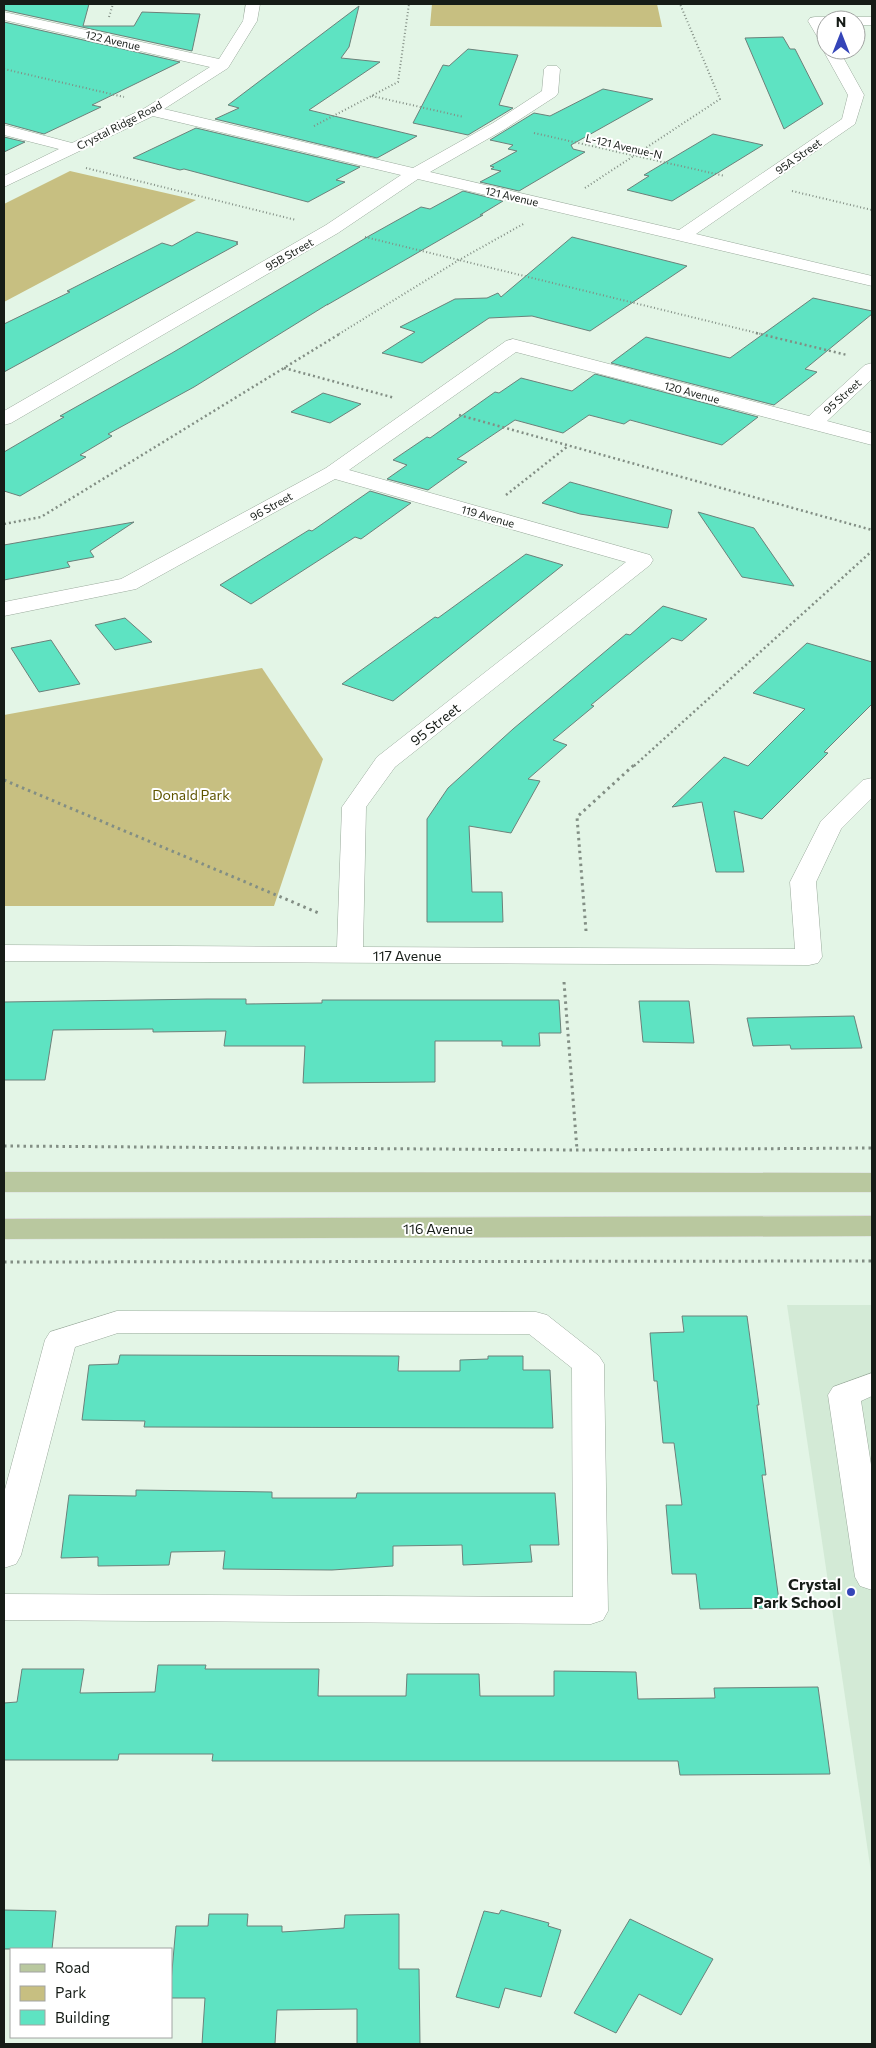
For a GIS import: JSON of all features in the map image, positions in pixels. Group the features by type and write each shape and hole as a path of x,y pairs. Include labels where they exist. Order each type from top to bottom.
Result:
{"main road":[{"path":"4,1182 872,1182"},
{"name":"116 Avenue","path":"4,1229 872,1226"}],"street":[{"name":"Crystal Ridge Road","path":"4,182 152,111 223,65 250,21 253,4"},
{"name":"122 Avenue","path":"4,16 223,65"},
{"name":"95A Street","path":"682,236 849,121 856,95 837,60"},
{"name":"95B Street","path":"4,419 332,229 414,174 498,126 550,93 552,70"},
{"name":"121 Avenue","path":"152,111 872,281"},
{"path":"4,130 74,148"},
{"name":"96 Street","path":"4,609 128,584 333,472 512,345"},
{"name":"120 Avenue","path":"512,345 872,440"},
{"name":"95 Street","path":"812,424 872,370"},
{"name":"119 Avenue","path":"333,472 642,560"},
{"name":"95 Street","path":"350,955 354,807 386,762 642,560"},
{"name":"117 Avenue","path":"4,953 809,957 803,882 830,826 872,785"},
{"path":"4,1555 61,1340 117,1322 536,1323 588,1364 591,1611 4,1607"},
{"path":"872,1384 844,1395 872,1577"}],"path":[{"path":"283,142 398,82 409,4"},
{"path":"4,524 41,517 459,260 555,206 636,156 720,99 680,4"},
{"path":"4,70 130,98 152,111"},
{"name":"L-121 Avenue-N","path":"372,96 872,210"},
{"path":"52,160 853,356"},
{"path":"284,368 872,530"},
{"path":"482,514 569,446"},
{"path":"576,1150 563,973 588,956 578,817 872,551"},
{"path":"4,780 350,926"},
{"path":"4,1146 576,1150 872,1148"},
{"path":"4,1262 872,1261"}],"shaded area":[{"name":"Crystal Park School","path":"787,1305 872,1305 872,1879"}],"green space":[{"path":"432,4 657,4 662,27 430,26"},
{"path":"70,171 196,200 4,302 4,204"},
{"name":"Donald Park","path":"262,668 323,759 274,906 4,906 4,715"}],"building":[{"path":"4,4 89,4 83,26 134,26 142,12 200,14 192,51 4,10"},
{"path":"359,6 349,47 341,58 380,62 309,110 417,136 377,158 215,119 239,108 228,105"},
{"path":"4,22 180,62 92,105 101,107 44,134 4,123"},
{"path":"783,37 790,49 795,49 823,104 784,129 745,38"},
{"path":"468,49 518,55 499,105 513,108 468,135 413,123 443,65 449,66"},
{"path":"603,89 653,99 571,145 573,149 585,152 519,191 480,182 501,171 491,169 494,167 490,166 517,151 508,149 513,145 490,140 534,113 550,116"},
{"path":"196,128 360,167 336,180 345,182 308,202 184,169 180,170 133,158"},
{"path":"713,134 763,145 672,201 627,190 649,176 644,175"},
{"path":"4,137 25,142 4,152"},
{"path":"463,191 503,201 480,215 483,215 328,304 194,387 108,434 112,436 80,455 86,457 20,496 4,491 4,452 64,417 60,416 172,353 369,236 421,207 430,209"},
{"path":"197,232 238,242 236,243 238,244 4,372 4,324 70,292 67,291 162,243 172,246"},
{"path":"572,237 687,266 590,331 532,316 489,318 422,363 382,353 415,332 400,327 455,299 487,298 498,293 501,297"},
{"path":"813,298 872,311 872,314 805,369 817,372 774,405 611,363 646,337 730,358"},
{"path":"595,374 758,417 722,445 630,420 624,424 589,415 563,433 515,420 457,459 467,462 428,490 387,479 407,465 393,460 427,437 430,438 495,392 499,393 521,378 572,391"},
{"path":"323,393 361,404 330,423 291,412"},
{"path":"570,482 672,510 668,528 580,514 542,503"},
{"path":"370,491 411,503 361,539 355,537 251,604 220,585 309,530 312,531"},
{"path":"698,512 754,528 794,586 742,577"},
{"path":"134,522 90,551 94,557 67,562 70,567 4,580 4,545"},
{"path":"526,554 563,565 393,701 342,684 435,617 438,618"},
{"path":"663,606 707,619 682,641 672,638 591,705 594,706 553,740 567,745 528,779 540,781 511,833 469,826 472,892 502,892 503,922 427,922 427,819 448,788 513,729 626,634 630,635"},
{"path":"125,618 152,642 115,650 95,625"},
{"path":"51,640 80,684 39,692 11,648"},
{"path":"807,643 872,662 872,704 824,752 828,753 762,819 734,811 744,872 716,872 702,802 672,807 724,757 748,766 805,709 753,693"},
{"path":"246,999 246,1004 322,1003 322,1000 559,1000 561,1033 539,1033 540,1046 502,1046 502,1041 435,1041 435,1082 303,1083 305,1046 224,1046 226,1031 153,1032 153,1029 53,1030 45,1080 4,1080 4,1002"},
{"path":"639,1001 689,1001 694,1043 643,1042"},
{"path":"854,1016 862,1048 791,1049 790,1045 753,1046 747,1018"},
{"path":"682,1316 747,1316 766,1475 762,1475 780,1608 700,1609 696,1574 672,1574 666,1505 682,1505 674,1443 663,1443 657,1381 654,1381 650,1333 684,1332"},
{"path":"120,1355 399,1356 398,1371 460,1371 460,1360 488,1359 488,1356 523,1356 523,1370 550,1370 553,1428 144,1427 145,1421 82,1420 89,1365 118,1364"},
{"path":"136,1490 272,1492 272,1498 356,1498 357,1493 555,1493 559,1545 530,1545 532,1562 463,1565 462,1545 393,1546 393,1566 332,1570 223,1569 225,1551 171,1552 169,1565 98,1566 98,1557 61,1558 69,1495 136,1496"},
{"path":"158,1665 206,1665 205,1669 319,1669 318,1696 406,1696 407,1674 479,1674 480,1696 554,1696 554,1671 636,1672 638,1699 715,1698 714,1688 818,1687 830,1774 680,1775 678,1761 212,1761 213,1754 119,1754 118,1760 4,1760 4,1703 17,1702 22,1669 84,1669 80,1693 155,1692"},
{"path":"4,1910 56,1911 52,1948 4,1949"},
{"path":"501,1910 549,1923 548,1926 561,1930 541,1997 505,1988 499,2008 456,1997 484,1911 499,1914"},
{"path":"209,1914 248,1914 247,1926 282,1926 282,1932 344,1928 345,1915 399,1914 399,1969 419,1969 420,2044 357,2044 357,2009 277,2010 275,2044 202,2044 205,1998 172,1998 172,1971 176,1926 208,1926"},
{"path":"630,1919 713,1959 681,2015 639,1994 616,2033 574,2013"}],"place":[{"name":"Crystal Park School","path":"851,1592"}]}
